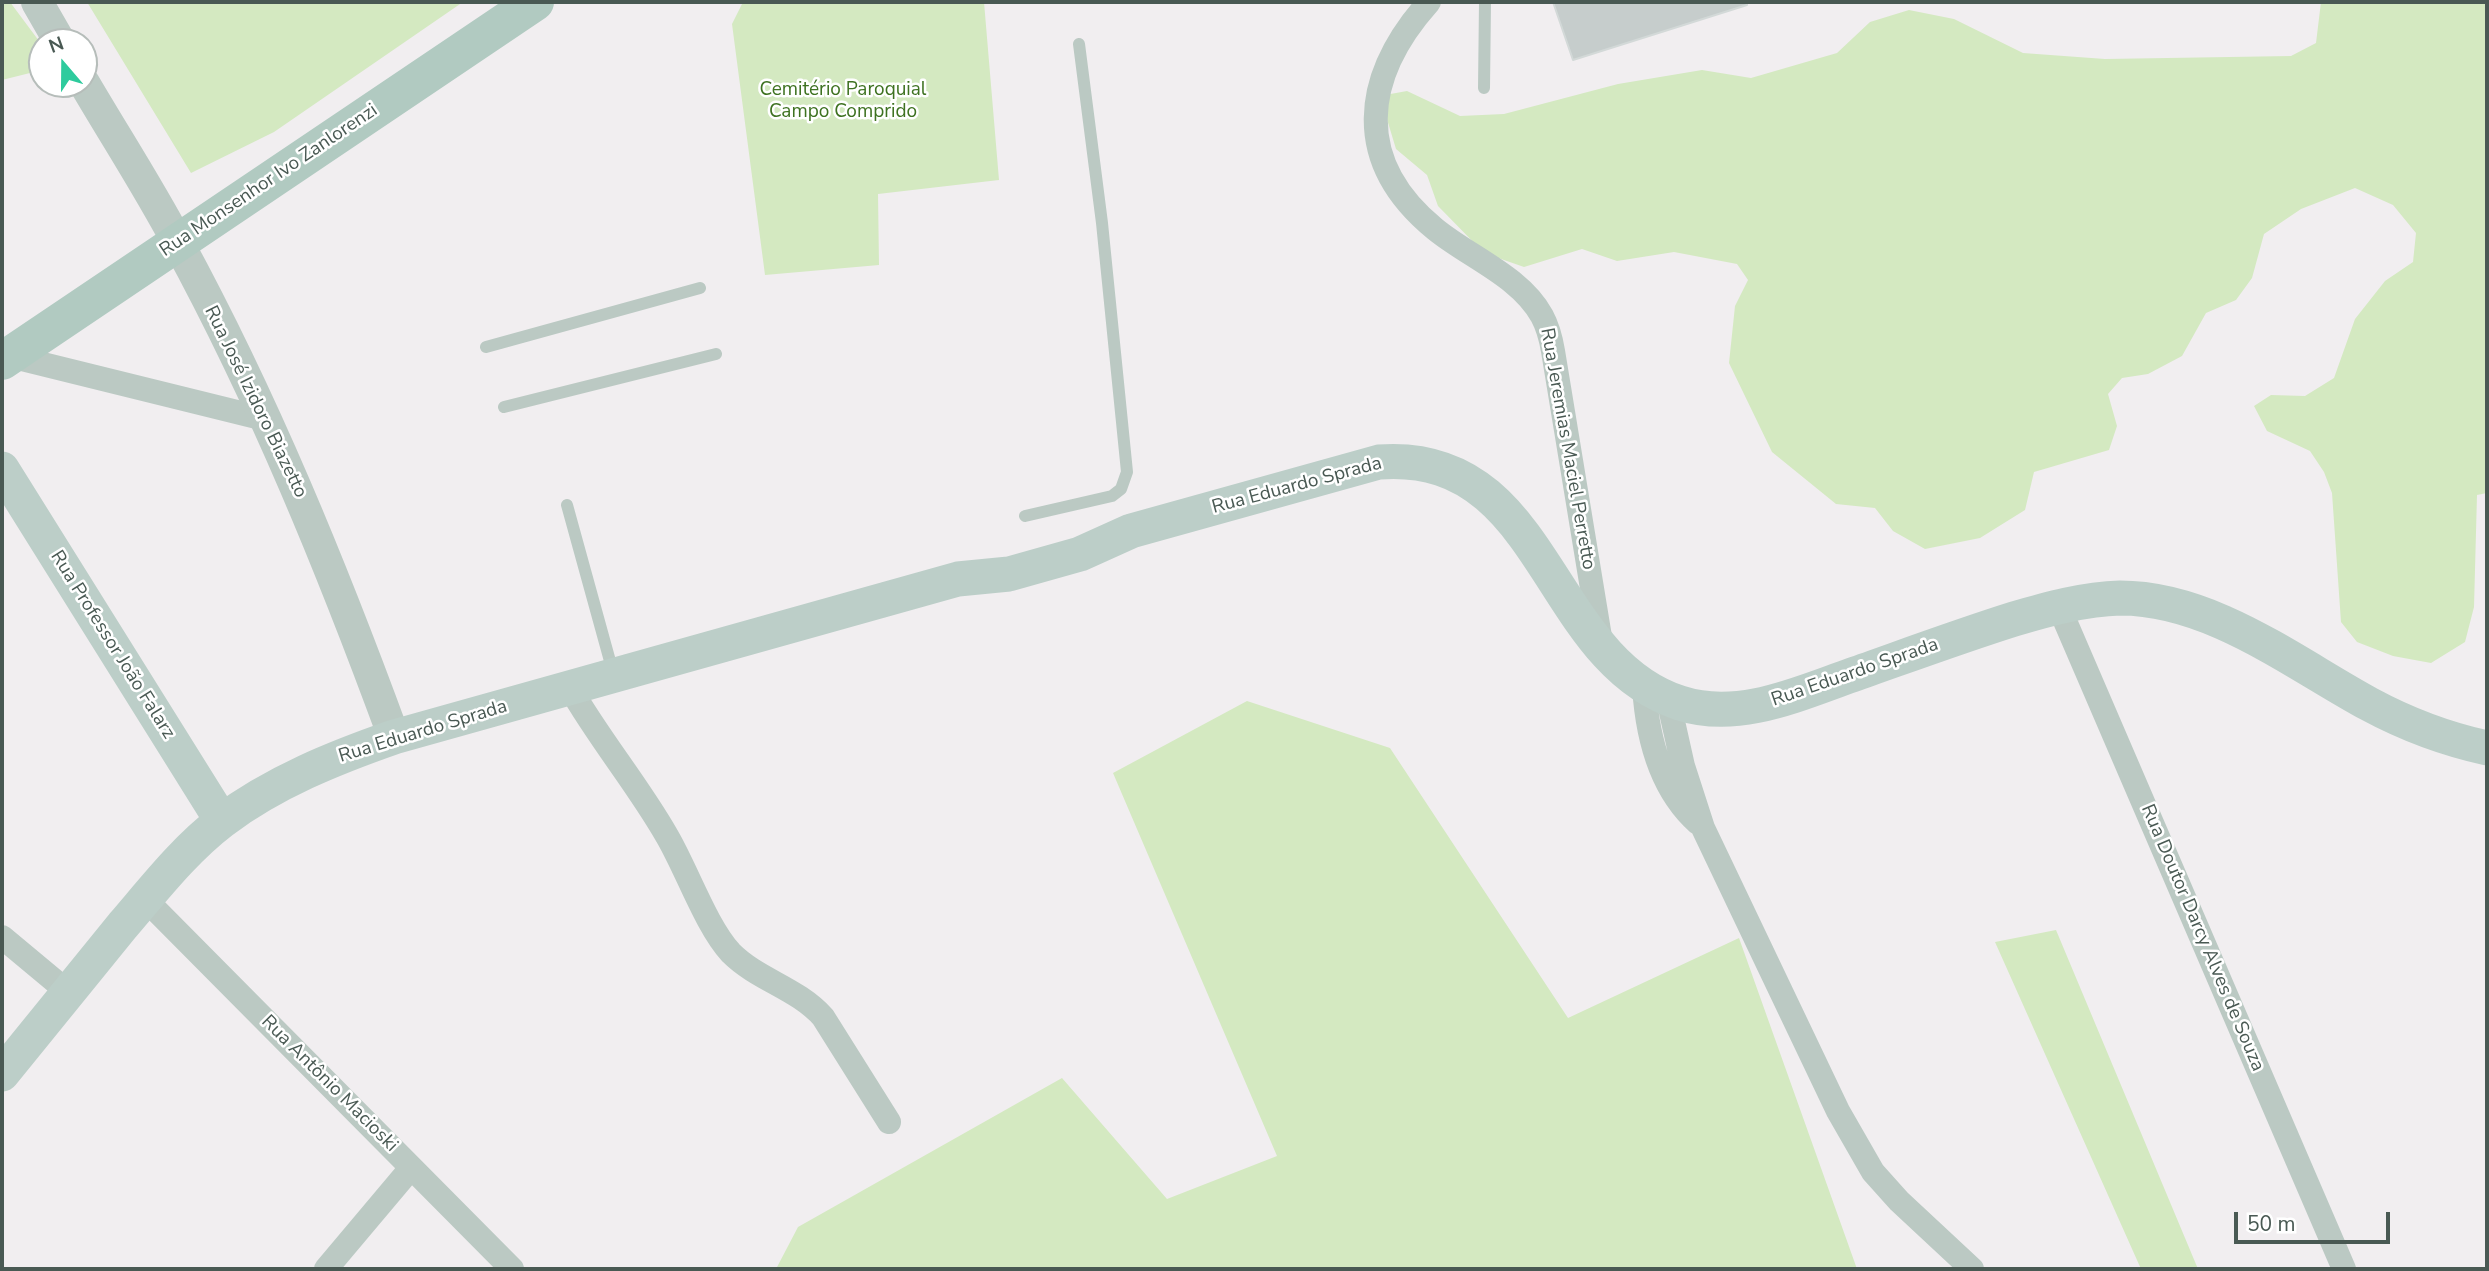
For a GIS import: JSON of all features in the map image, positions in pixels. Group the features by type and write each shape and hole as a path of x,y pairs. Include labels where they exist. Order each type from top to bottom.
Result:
{"main road":[{"name":"Rua Monsenhor Ivo Zanlorenzi","path":"6,358 536,2"},
{"name":"Rua Eduardo Sprada","path":"2,1074 145,899 196,843 222,821 286,780 353,751 394,737 958,579 1009,574 1080,554 1130,531 1349,469 1379,463 1405,460 1433,464 1459,474 1482,490 1516,524 1601,647 1617,665 1656,693 1692,707 1716,710 1765,704 1990,627 2059,607 2091,600 2121,598 2153,601 2184,609 2244,633 2393,716 2449,738 2487,748"},
{"name":"Rua Professor João Falarz","path":"2,469 222,821"}],"street":[{"path":"37,2 52,28"},
{"name":"Rua Jeremias Maciel Perretto","path":"1429,2 1395,47 1383,78 1374,118 1383,166 1411,206 1435,230 1511,282 1529,297 1542,316 1553,351 1601,647"},
{"name":"Rua José Izidoro Biazetto","path":"93,98 178,243 265,419 331,569 394,737"},
{"path":"6,358 265,419"},
{"name":"Rua Doutor Darcy Alves de Souza","path":"2059,607 2344,1269"},
{"path":"570,688 658,820 717,934 732,954 752,969 796,993 823,1017 889,1122"},
{"path":"1656,693 1703,828 1838,1111 1873,1172 1899,1201 1972,1269"},
{"name":"Rua Antônio Macioski","path":"145,899 512,1269"},
{"path":"2,937 68,992"},
{"path":"326,1269 411,1168"}],"lane":[{"path":"1484,88 1485,2"},
{"path":"1025,516 1112,496 1121,489 1127,472 1102,223 1079,44"},
{"path":"486,347 700,288"},
{"path":"504,407 716,354"},
{"path":"567,505 614,676"}],"green space":[{"path":"2,2 10,2 29,28 28,74 2,80"},
{"path":"87,2 463,2 274,132 191,173"},
{"name":"Cemitério Paroquial Campo Comprido","path":"743,2 984,2 999,180 878,194 879,265 765,275 732,24"},
{"path":"2321,2 2487,2 2487,493 2477,495 2474,607 2465,642 2431,663 2393,656 2357,642 2341,622 2332,493 2324,472 2310,451 2267,431 2254,406 2271,395 2305,396 2334,378 2355,319 2385,281 2413,262 2416,233 2393,205 2355,188 2301,209 2264,234 2252,278 2236,300 2206,313 2182,356 2148,374 2122,378 2108,394 2117,426 2109,450 2034,472 2025,510 1980,538 1925,549 1893,531 1875,508 1836,504 1772,452 1729,363 1735,306 1748,280 1737,264 1674,252 1617,261 1582,249 1524,267 1484,253 1438,206 1427,175 1396,149 1383,106 1385,95 1407,91 1460,116 1504,114 1618,84 1702,70 1751,78 1837,53 1870,22 1909,10 1954,19 2023,53 2105,59 2291,56 2316,43"},
{"path":"1247,701 1390,748 1568,1018 1739,938 1857,1269 776,1269 798,1227 1062,1078 1167,1199 1277,1156 1113,773"},
{"path":"2056,930 2198,1269 2141,1269 1995,942"}],"building":[{"path":"1553,2 1747,2 1747,5 1573,60"}]}
